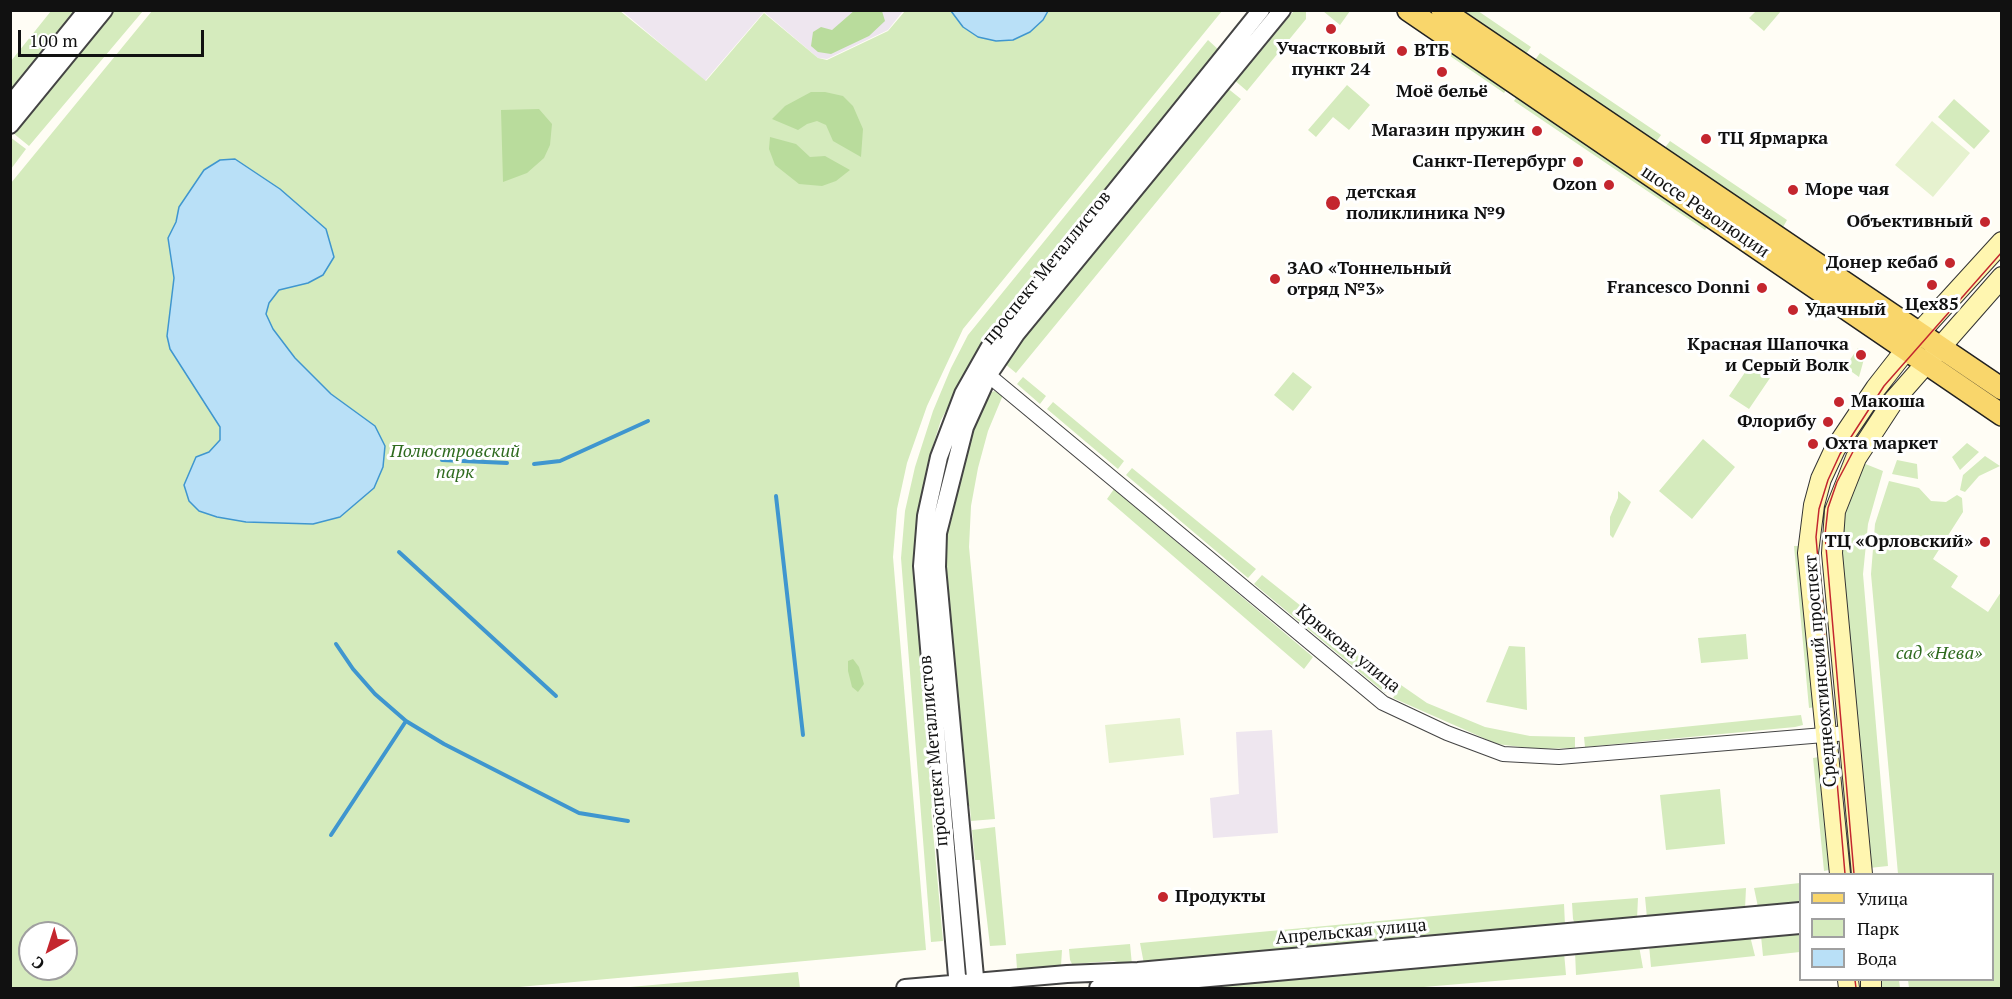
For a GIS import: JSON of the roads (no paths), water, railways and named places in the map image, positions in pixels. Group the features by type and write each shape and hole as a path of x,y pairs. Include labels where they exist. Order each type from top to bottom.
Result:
{"main road":[{"name":"шоссе Революции","path":"1408,10 2001,415"},
{"name":"шоссе Революции","path":"1442,10 2001,389"},
{"name":"Среднеохтинский проспект","path":"1840,873 1808,553 1814,505 1821,479 1835,449 1905,349 2001,242"},
{"name":"Среднеохтинский проспект","path":"1862,873 1832,553 1835,511 1856,458 1894,400 2001,277"}],"street":[{"path":"10,105 87,10"},
{"path":"10,125 104,10"},
{"name":"проспект Металлистов","path":"975,985 937,567 938,532 954,461 983,370 1005,326 1261,10"},
{"name":"проспект Металлистов","path":"958,986 922,566 926,516 939,456 963,394 1016,334 1282,10"},
{"name":"Крюкова улица","path":"983,370 1383,703 1480,747 1522,757 1580,756 1848,733"},
{"name":"Апрельская улица","path":"904,988 975,985 1138,971 1799,911"},
{"name":"Апрельская улица","path":"1098,988 1799,925"}],"water":[{"path":"951,11 1048,11 1043,20 1030,32 1013,40 996,41 978,37 963,27"},
{"path":"235,159 280,189 326,229 334,257 323,275 308,283 279,290 269,303 266,314 273,329 295,358 331,394 375,426 385,446 383,467 374,488 340,517 313,524 246,522 217,517 199,511 189,501 184,485 196,457 209,452 220,440 220,427 170,349 167,336 174,278 168,238 176,222 179,207 204,170 220,160"}],"waterway":[{"path":"534,464 560,461 648,421"},
{"path":"442,460 507,463"},
{"path":"776,496 803,735"},
{"path":"399,552 556,696"},
{"path":"336,644 353,669 375,694 406,721 444,744 579,813 628,821"},
{"path":"331,835 406,721"}],"tram line":[{"path":"1845,873 1816,537 1819,509 1828,480 1840,454 1884,386 2002,252"},
{"path":"1854,873 1825,535 1828,508 1837,482 1857,444"},
{"path":"1855,981 1856,988"}],"place":[{"name":"Участковый пункт 24","path":"1331,29"},
{"name":"ВТБ","path":"1402,51"},
{"name":"Моё бельё","path":"1442,72"},
{"name":"Магазин пружин","path":"1537,131"},
{"name":"ТЦ Ярмарка","path":"1706,139"},
{"name":"Санкт-Петербург","path":"1578,162"},
{"name":"Ozon","path":"1609,185"},
{"name":"Море чая","path":"1793,190"},
{"name":"детская поликлиника №9","path":"1333,203"},
{"name":"Объективный","path":"1985,222"},
{"name":"Донер кебаб","path":"1950,263"},
{"name":"ЗАО «Тоннельный отряд №3»","path":"1275,279"},
{"name":"Цех85","path":"1932,285"},
{"name":"Francesco Donni","path":"1762,288"},
{"name":"Удачный","path":"1793,310"},
{"name":"Красная Шапочка и Серый Волк","path":"1861,355"},
{"name":"Макоша","path":"1839,402"},
{"name":"Флорибу","path":"1828,422"},
{"name":"Охта маркет","path":"1813,444"},
{"name":"ТЦ «Орловский»","path":"1985,542"},
{"name":"Продукты","path":"1163,897"}],"park label":[{"name":"Полюстровский парк","path":"455,462"},
{"name":"сад «Нева»","path":"1939,654"}]}
